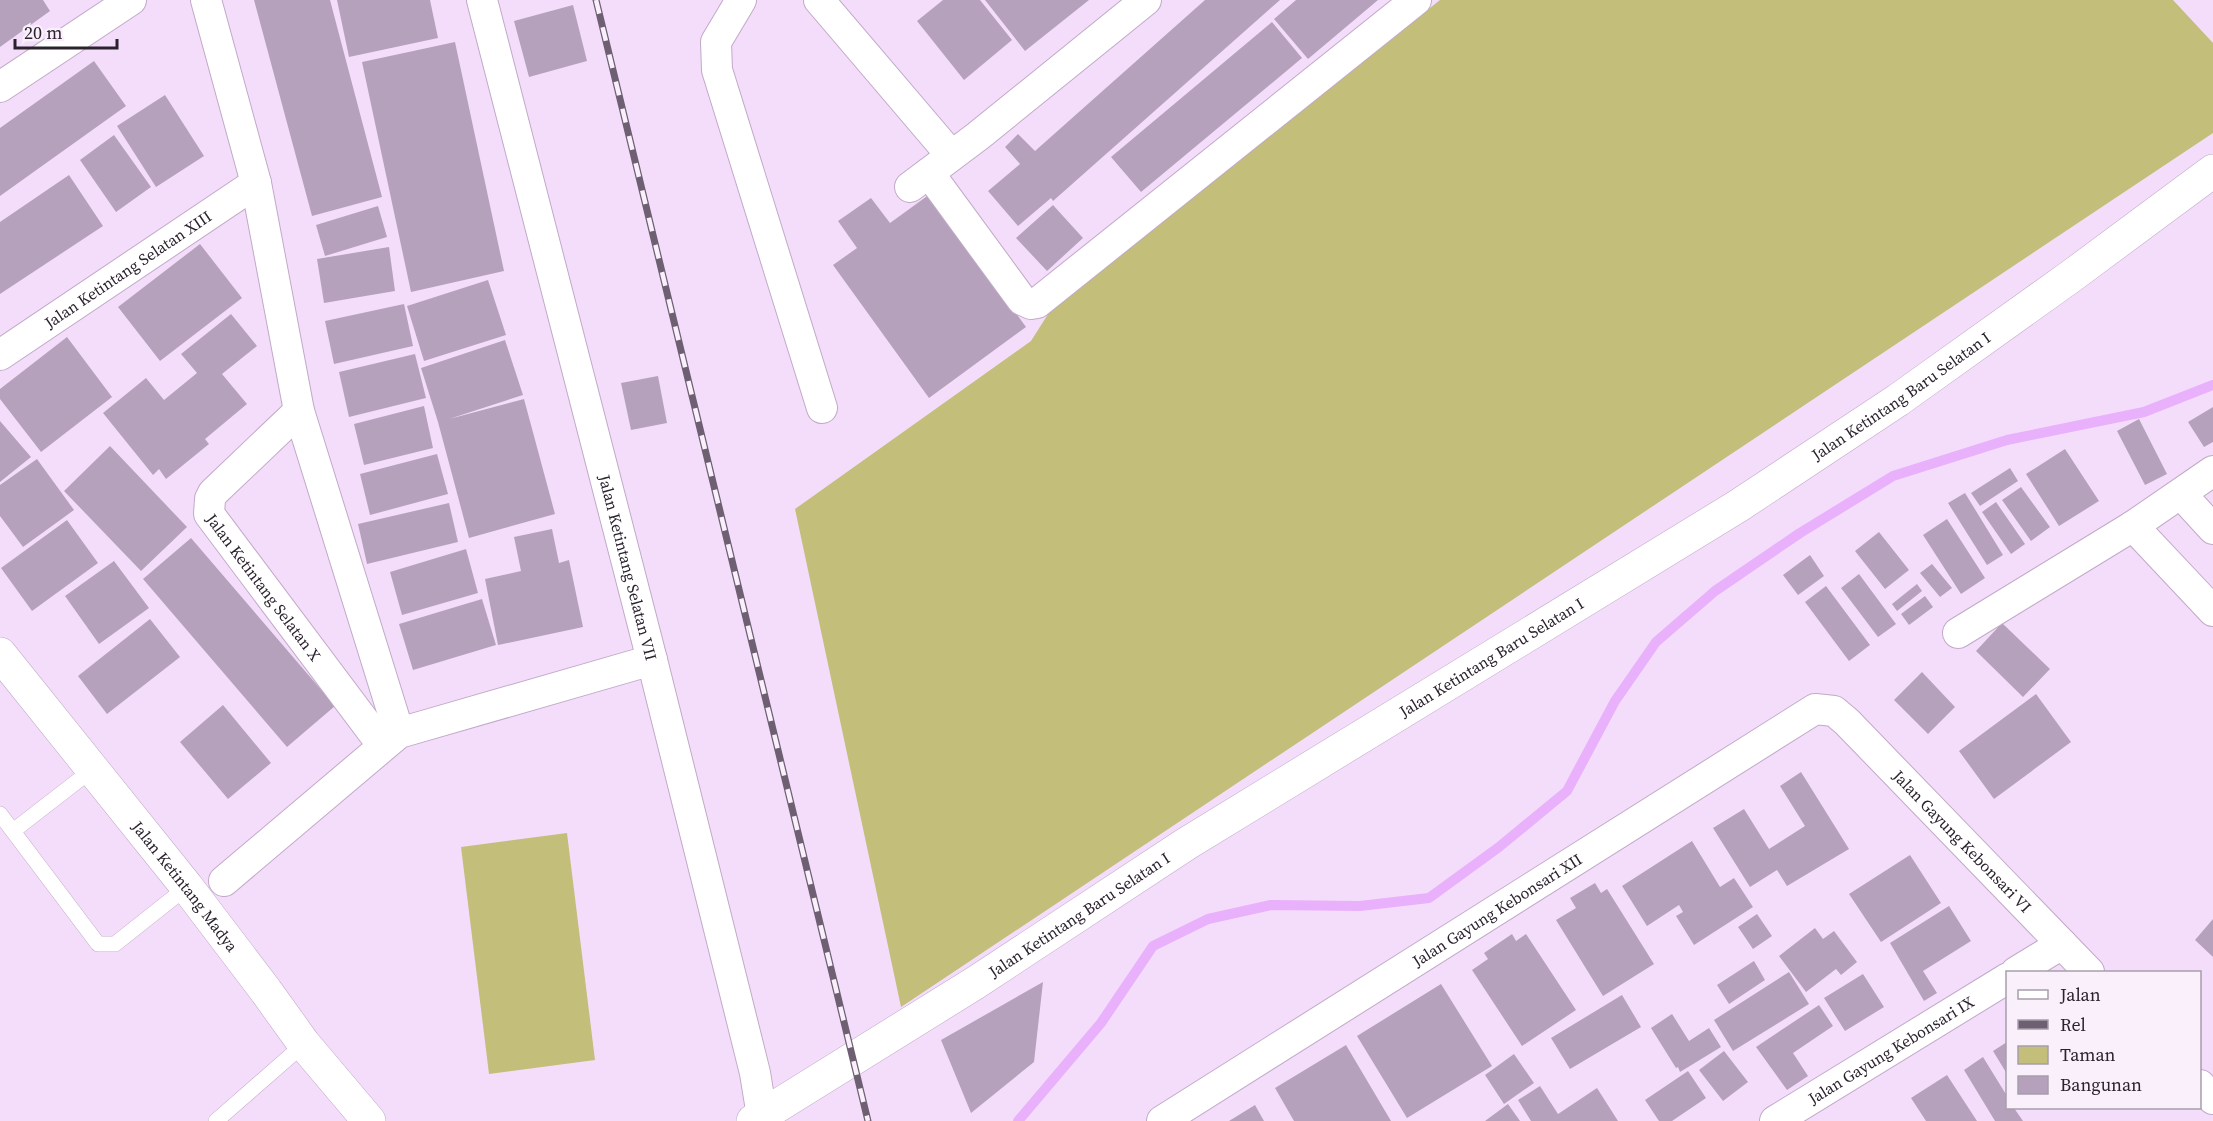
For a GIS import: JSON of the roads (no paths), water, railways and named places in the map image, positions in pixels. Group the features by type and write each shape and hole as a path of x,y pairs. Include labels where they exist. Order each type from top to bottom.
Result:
{"street":[{"path":"0,87 131,0"},
{"path":"206,0 256,183 299,411 391,739"},
{"name":"Jalan Ketintang Selatan VII","path":"224,881 391,739 652,660 482,0"},
{"path":"741,0 716,42 717,70 822,408"},
{"path":"819,0 930,172 1022,300 1030,304 1037,303 1416,0"},
{"path":"930,172 1146,0"},
{"name":"Jalan Ketintang Baru Selatan I","path":"757,1118 975,983 1186,844 1738,506 1898,400 2070,278 2213,171"},
{"name":"Jalan Ketintang Selatan XIII","path":"0,355 256,183"},
{"name":"Jalan Ketintang Selatan X","path":"299,411 213,493 210,499 209,514 391,739"},
{"path":"1958,633 2133,526 2213,471"},
{"path":"2181,494 2213,530"},
{"path":"2133,526 2213,611"},
{"name":"Jalan Ketintang Madya","path":"0,654 187,887 304,1044 369,1121"},
{"path":"652,660 755,1073 757,1118"},
{"name":"Jalan Gayung Kebonsari XII","path":"1162,1121 1815,709 1834,711"},
{"name":"Jalan Gayung Kebonsari VI","path":"1834,711 2088,971"},
{"path":"2018,971 2062,944"},
{"name":"Jalan Gayung Kebonsari IX","path":"1775,1121 2006,979"},
{"path":"2201,1087 2213,1099"}],"lane":[{"path":"13,831 93,769"},
{"path":"0,813 98,944 115,944 187,887"},
{"path":"216,1121 304,1044"}],"waterway":[{"path":"1018,1121 1101,1023 1153,946 1208,919 1271,905 1360,906 1429,898 1499,847 1567,791 1615,701 1656,642 1715,591 1800,533 1893,476 2007,440 2144,412 2213,385"}],"railway":[{"path":"596,0 868,1121"}]}
